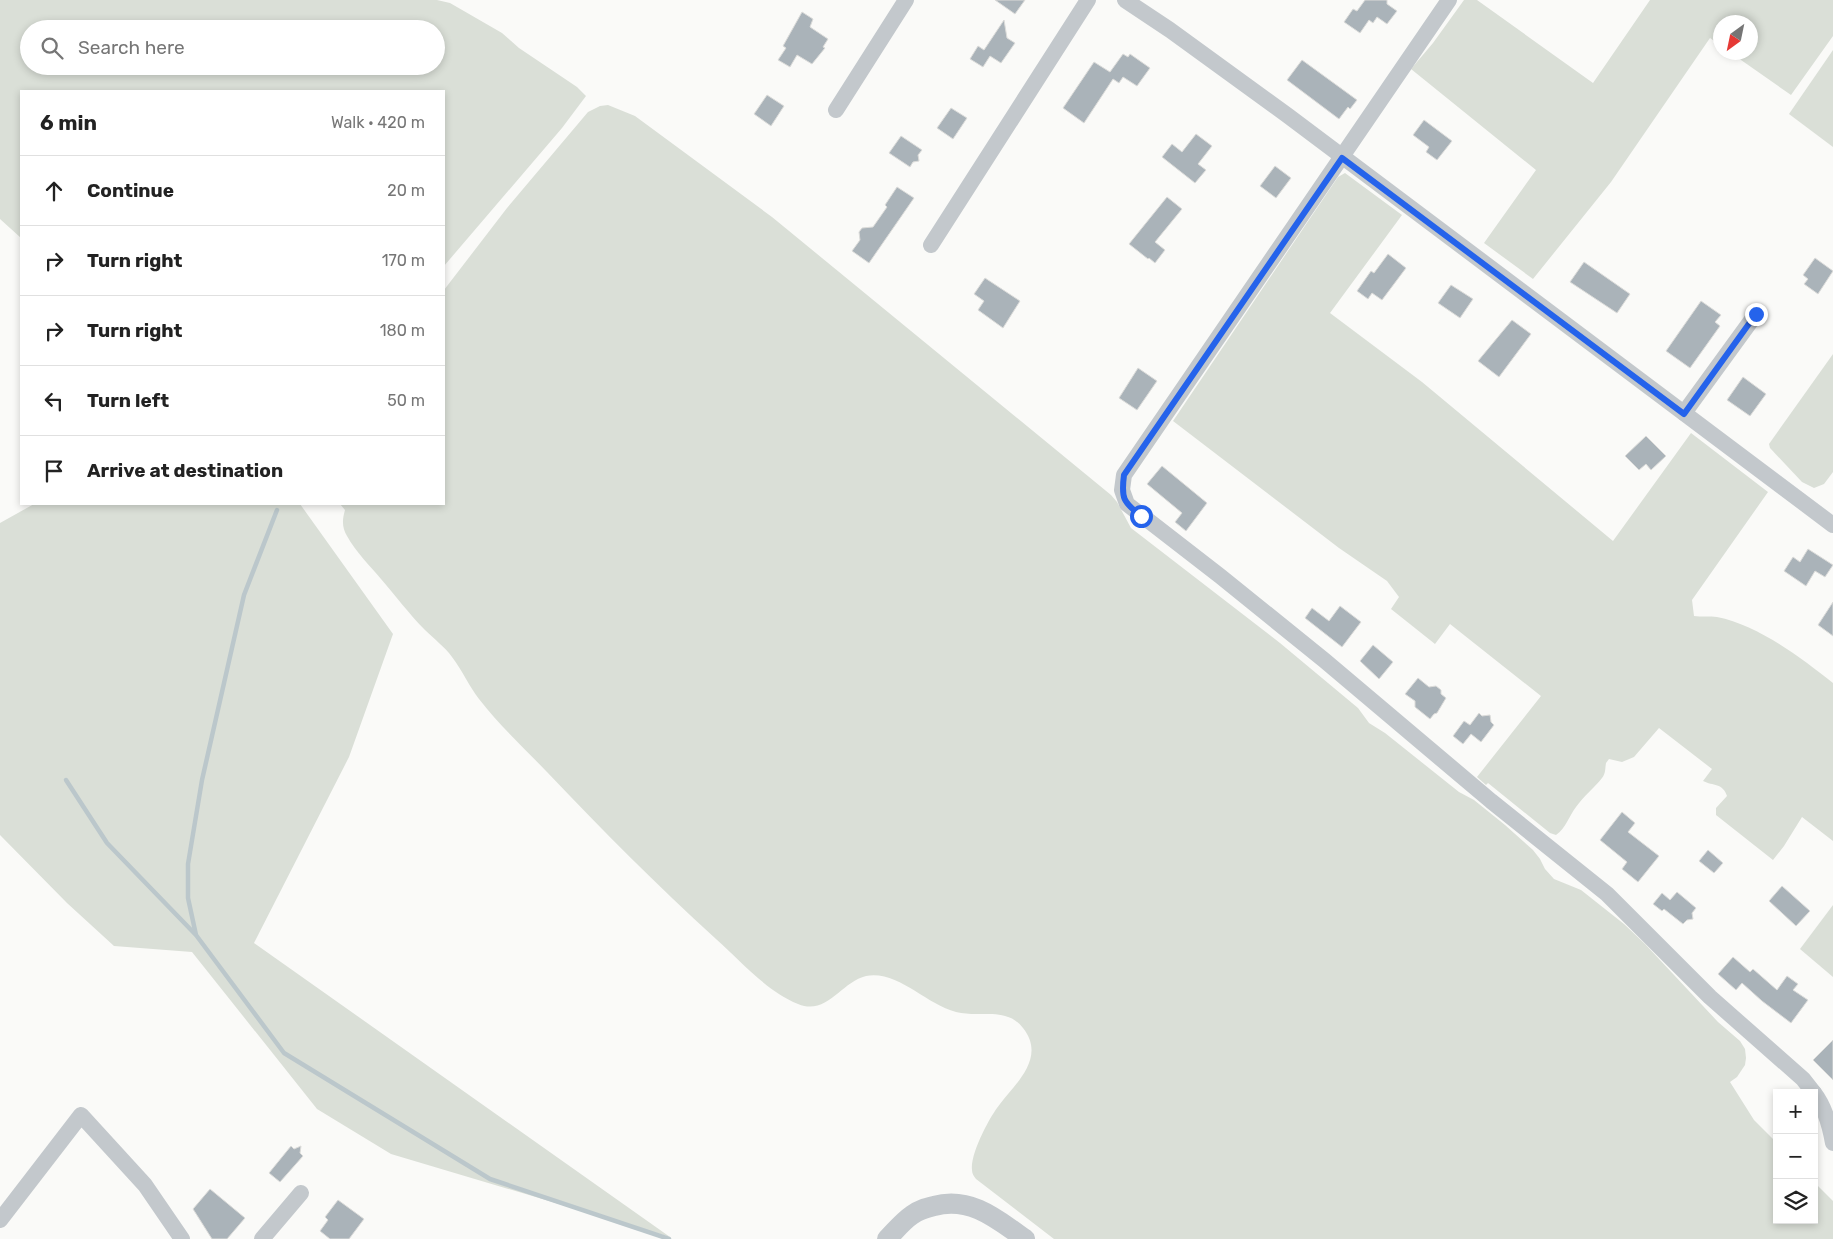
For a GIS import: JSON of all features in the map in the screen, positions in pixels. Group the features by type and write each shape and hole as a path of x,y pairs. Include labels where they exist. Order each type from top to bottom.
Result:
{"street":[{"path":"836,110 906,0"},
{"path":"931,245 1088,0"},
{"path":"1125,0 1287,115 1833,526"},
{"path":"1449,0 1124,475 1122,490 1126,504 1220,576 1491,801 1607,894 1710,997 1803,1079 1811,1089"},
{"path":"1684,414 1756,314"},
{"path":"1818,1098 1831,1130 1833,1143"},
{"path":"0,1220 81,1115 145,1185 182,1239"},
{"path":"262,1239 300,1192"},
{"path":"887,1239 912,1215 921,1210 940,1204 958,1203 986,1212 1025,1239"}],"shaded area":[{"path":"0,0 437,0 450,3 502,33 519,48 577,87 586,96 562,128 445,265 445,90 20,90 20,237 0,219"},
{"path":"1464,0 1477,0 1593,83 1650,0 1833,0 1833,36 1791,95 1741,60 1758,60 1758,15 1713,15 1713,40 1710,38 1611,182 1533,279 1484,243 1536,170 1411,69 1433,43"},
{"path":"1833,50 1833,147 1789,114"},
{"path":"608,105 635,116 772,217 1111,495 1117,502 1131,528 1280,643 1358,708 1369,723 1385,733 1459,792 1474,800 1505,825 1533,850 1554,879 1581,890 1624,924 1718,1022 1740,1041 1745,1049 1745,1065 1737,1077 1730,1082 1754,1120 1773,1139 1773,1224 1818,1224 1818,1186 1833,1201 1833,1239 1054,1239 976,1179 972,1171 972,1163 977,1145 996,1110 1021,1078 1030,1059 1032,1049 1023,1028 1009,1017 992,1014 965,1014 945,1008 900,983 878,975 857,979 834,997 817,1006 798,1004 765,984 630,857 495,718 475,694 449,653 419,624 363,559 345,533 343,521 345,510 341,505 445,505 445,289 507,208 588,112 600,106"},
{"path":"1345,173 1402,215 1330,313 1422,382 1613,541 1691,433 1768,492 1692,600 1694,616 1717,617 1748,627 1778,643 1833,683 1833,841 1802,817 1773,860 1716,815 1716,808 1727,796 1720,787 1703,781 1712,769 1659,728 1634,757 1622,762 1609,759 1603,776 1582,799 1562,829 1556,835 1550,833 1488,783 1486,785 1477,777 1541,696 1450,624 1435,644 1391,609 1399,597 1387,581 1339,548 1173,421 1338,177"},
{"path":"1833,354 1833,472 1824,484 1814,488 1802,482 1770,448 1769,444"},
{"path":"32,505 301,505 393,634 349,757 254,943 670,1237 391,1154 317,1109 192,952 114,946 67,903 0,835 0,523"},
{"path":"1833,905 1833,977 1800,949"}],"building":[{"path":"995,0 1025,0 1015,14"},
{"path":"1365,0 1387,0 1387,4 1397,11 1387,24 1377,17 1373,23 1369,20 1360,33 1344,22 1353,9 1357,11"},
{"path":"802,12 813,19 810,27 828,39 823,47 825,48 812,64 797,55 790,67 778,60 786,48 783,46"},
{"path":"1004,20 1007,38 1015,43 1001,63 990,56 983,67 970,59 978,46 984,50"},
{"path":"1123,54 1128,57 1130,54 1150,68 1137,86 1123,77 1119,83 1113,79 1084,123 1063,108 1094,62 1110,72"},
{"path":"1302,60 1357,100 1350,109 1348,107 1339,119 1287,80"},
{"path":"767,95 784,106 771,126 754,114"},
{"path":"951,108 967,118 953,139 937,128"},
{"path":"1424,120 1452,141 1437,160 1426,152 1429,147 1413,135"},
{"path":"1196,134 1212,146 1198,164 1206,170 1195,183 1162,157 1172,144 1182,152"},
{"path":"901,136 922,150 918,155 919,161 913,162 910,167 889,153"},
{"path":"1275,166 1291,178 1276,198 1260,186"},
{"path":"897,187 914,198 869,263 852,251 860,240 859,232 862,228 873,227 887,207 885,205"},
{"path":"1167,197 1182,209 1155,242 1165,250 1155,263 1129,244"},
{"path":"1388,254 1406,268 1382,300 1372,293 1368,299 1357,291 1371,271 1374,273"},
{"path":"1815,258 1833,271 1818,294 1804,284 1808,279 1803,275"},
{"path":"1584,262 1630,294 1617,313 1570,282"},
{"path":"985,278 1020,301 1003,328 978,310 984,301 974,294"},
{"path":"1451,285 1473,299 1460,318 1438,303"},
{"path":"1701,301 1721,315 1715,322 1720,326 1690,368 1666,351"},
{"path":"1512,320 1531,334 1499,377 1478,361"},
{"path":"1138,368 1157,381 1137,410 1119,398"},
{"path":"1743,377 1766,394 1750,416 1727,400"},
{"path":"1646,436 1666,456 1651,470 1646,464 1639,470 1625,456"},
{"path":"1162,466 1207,503 1186,531 1175,522 1182,513 1147,484"},
{"path":"1808,549 1833,565 1825,577 1815,571 1806,586 1784,571 1793,557 1800,562"},
{"path":"1833,602 1833,636 1818,625"},
{"path":"1340,606 1361,622 1342,647 1305,618 1312,608 1329,621"},
{"path":"1373,645 1393,662 1379,679 1360,661"},
{"path":"1418,678 1429,687 1436,686 1446,698 1437,713 1430,719 1415,707 1415,701 1405,694"},
{"path":"1479,713 1482,716 1490,715 1491,722 1494,725 1481,742 1471,734 1463,744 1453,736 1464,721 1470,725"},
{"path":"1622,812 1635,823 1628,832 1659,856 1638,882 1622,869 1627,862 1600,840"},
{"path":"1708,850 1723,863 1714,873 1699,861"},
{"path":"1782,886 1810,911 1796,926 1769,901"},
{"path":"1677,892 1696,908 1692,913 1693,919 1687,920 1683,924 1664,909 1662,911 1653,904 1662,893 1670,900"},
{"path":"1733,957 1750,972 1753,969 1777,990 1787,976 1798,984 1793,990 1808,1000 1791,1023 1742,983 1736,990 1718,974"},
{"path":"1833,1040 1833,1080 1813,1060"},
{"path":"291,1146 294,1149 301,1146 300,1153 303,1156 280,1182 269,1173"},
{"path":"210,1189 245,1218 227,1239 212,1239 193,1209"},
{"path":"338,1200 364,1219 349,1239 330,1239 320,1231 328,1220 325,1217"}],"waterway":[{"path":"277,510 244,595 202,780 188,864 188,898 196,935 284,1053 490,1179 669,1239"},
{"path":"66,780 107,843 195,934"}],"route":[{"path":"1141,516 1126,504 1122,490 1124,475 1342,158 1684,414 1756,314"}]}
